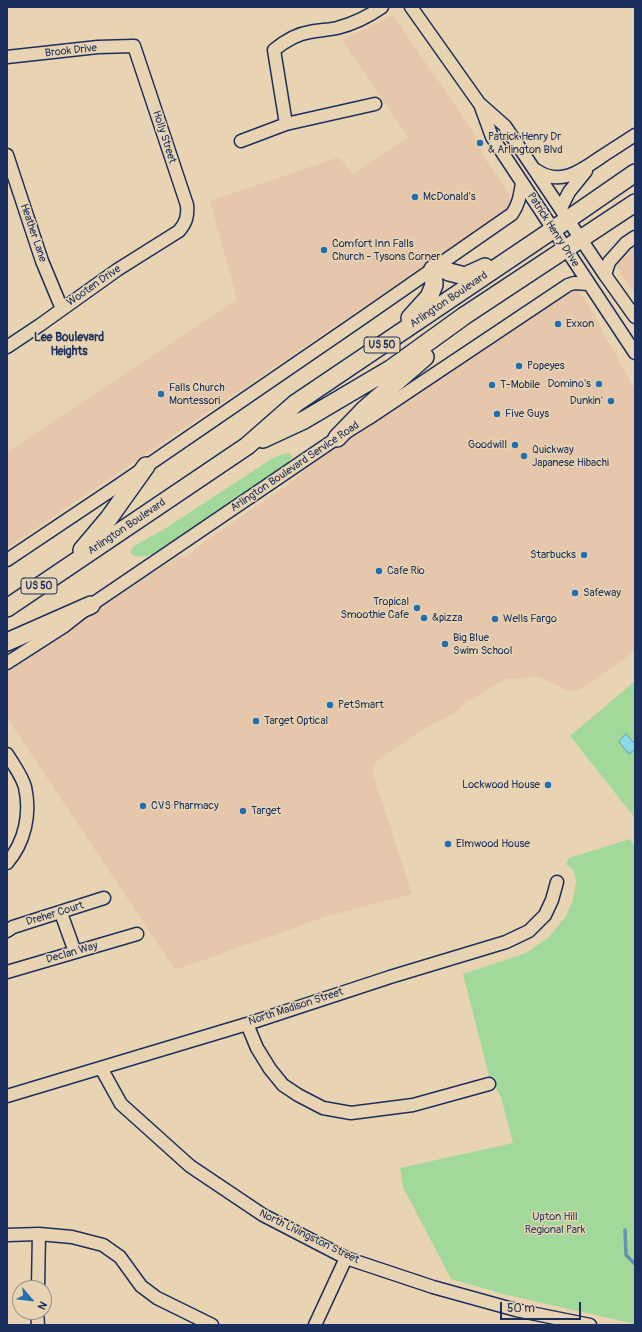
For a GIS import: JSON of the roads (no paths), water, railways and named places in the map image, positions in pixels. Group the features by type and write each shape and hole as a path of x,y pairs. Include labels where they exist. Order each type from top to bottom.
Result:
{"highway":[{"name":"Arlington Boulevard","path":"7,608 247,446 296,403 554,230 565,214 635,173"},
{"name":"Arlington Boulevard","path":"247,446 304,420 392,368 464,316 635,203"},
{"path":"383,344 429,297 434,285 435,267 465,276 522,251"},
{"path":"337,438 365,409 434,349 464,316"},
{"path":"71,564 109,518 146,466"},
{"path":"7,642 91,605"}],"street":[{"path":"286,124 274,50 297,35 339,28 362,19 382,7"},
{"name":"Patrick Henry Drive","path":"411,7 479,103 505,126 581,238 604,275 635,317"},
{"name":"Brook Drive","path":"7,57 134,46"},
{"name":"Holly Street","path":"134,46 187,205 188,213 186,221 182,227"},
{"name":"Patrick Henry Drive","path":"479,103 492,137 635,354"},
{"path":"241,141 286,124 375,104"},
{"path":"533,168 544,176 556,178 568,176 579,172 635,134"},
{"name":"Heather Lane","path":"7,155 42,261 62,309"},
{"path":"565,214 569,192 580,176 600,158"},
{"path":"7,560 120,485 512,214 520,199 522,183"},
{"name":"Wooten Drive","path":"7,347 117,270 151,249 182,227"},
{"path":"604,275 609,262 626,243 635,237"},
{"name":"Arlington Boulevard Service Road","path":"7,663 63,627 91,605 337,438 568,285 574,283 588,284"},
{"path":"7,754 25,786 27,805 27,822 23,837 16,853 7,863"},
{"name":"North Madison Street","path":"7,1096 247,1024 390,977 506,942 529,931 545,915 552,900 557,882"},
{"name":"Dreher Court","path":"7,931 13,926 104,898"},
{"path":"61,912 75,952"},
{"name":"Declan Way","path":"7,972 137,934"},
{"path":"247,1024 257,1048 283,1085 323,1108 351,1113 405,1106 490,1084"},
{"name":"North Livingston Street","path":"101,1068 121,1104 190,1166 263,1215 346,1258 453,1293 516,1310 590,1325"},
{"path":"7,1235 39,1234 72,1237 102,1245 120,1257 141,1286 157,1298 212,1325"},
{"path":"38,1280 39,1234"},
{"path":"315,1325 346,1258"}],"water":[{"path":"626,734 635,744 635,749 629,754 619,742"}],"waterway":[{"path":"625,1230 626,1255 635,1264"}],"place":[{"name":"Patrick Henry Dr & Arlington Blvd","path":"480,143"},
{"name":"McDonald's","path":"415,197"},
{"name":"Comfort Inn Falls Church - Tysons Corner","path":"324,250"},
{"name":"Exxon","path":"558,324"},
{"name":"Popeyes","path":"519,366"},
{"name":"Domino's","path":"599,384"},
{"name":"T-Mobile","path":"492,385"},
{"name":"Falls Church Montessori","path":"161,394"},
{"name":"Dunkin'","path":"611,401"},
{"name":"Five Guys","path":"497,414"},
{"name":"Goodwill","path":"515,445"},
{"name":"Quickway Japanese Hibachi","path":"524,456"},
{"name":"Starbucks","path":"584,555"},
{"name":"Cafe Rio","path":"379,571"},
{"name":"Safeway","path":"575,593"},
{"name":"Tropical Smoothie Cafe","path":"417,608"},
{"name":"&pizza","path":"424,618"},
{"name":"Wells Fargo","path":"495,619"},
{"name":"Big Blue Swim School","path":"445,644"},
{"name":"PetSmart","path":"330,705"},
{"name":"Target Optical","path":"256,721"},
{"name":"Lockwood House","path":"548,785"},
{"name":"CVS Pharmacy","path":"143,806"},
{"name":"Target","path":"243,811"},
{"name":"Elmwood House","path":"448,844"}],"district":[{"name":"Lee Boulevard Heights","path":"69,345"}],"park label":[{"name":"Upton Hill Regional Park","path":"555,1223"}]}
